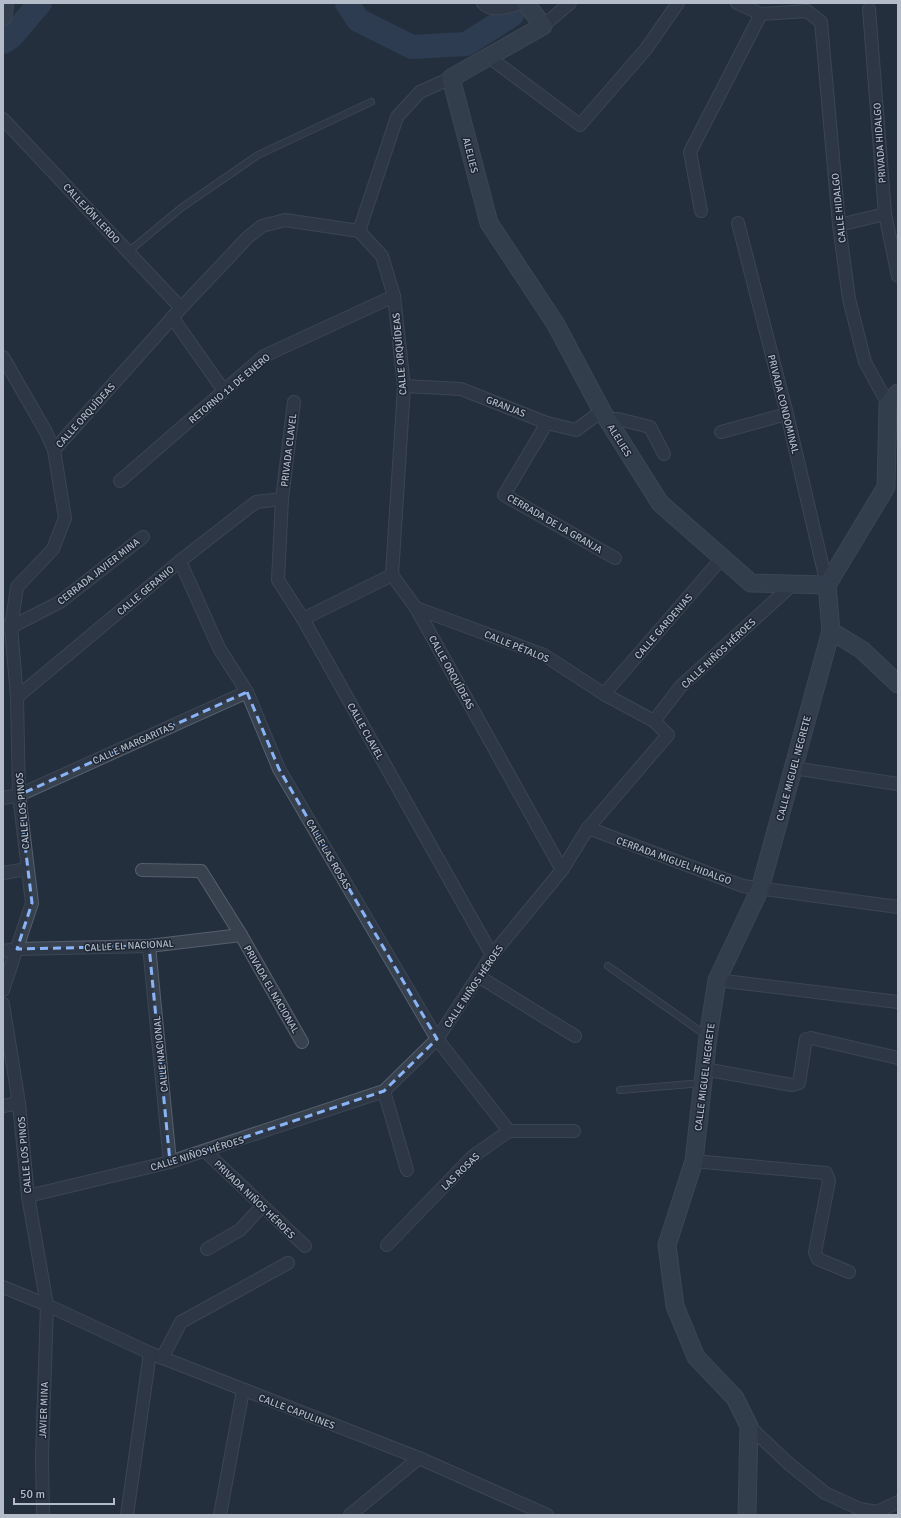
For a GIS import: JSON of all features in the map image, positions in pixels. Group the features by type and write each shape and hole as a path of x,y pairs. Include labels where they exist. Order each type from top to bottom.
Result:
{"street":[{"path":"3,17 5,3"},
{"path":"483,3 486,7 501,9 515,5 516,3"},
{"path":"526,3 543,26"},
{"path":"359,231 397,117 420,92 451,78 543,26 570,3"},
{"path":"489,57 580,124 646,49 678,3"},
{"path":"737,3 761,14 807,7"},
{"name":"CALLE HIDALGO","path":"807,7 821,22 839,225 849,299 865,362 893,399"},
{"name":"PRIVADA HIDALGO","path":"869,10 885,214 898,276"},
{"path":"701,211 690,152 761,14"},
{"name":"ALELIES","path":"451,78 489,223 555,323 604,415 660,503 750,583 827,584"},
{"name":"CALLEJÓN LERDO","path":"3,119 181,308"},
{"path":"839,225 885,214"},
{"name":"CALLE ORQUÍDEAS","path":"54,450 172,317 248,237 262,226 285,220 359,231 382,256 394,296 404,386 392,575 416,608 562,870"},
{"name":"PRIVADA CONDOMINAL","path":"738,223 787,414 827,584"},
{"name":"RETORNO 11 DE ENERO","path":"120,481 264,356 394,296"},
{"path":"172,317 224,391"},
{"name":"CALLE LOS PINOS","path":"3,357 46,432 54,450 66,518 53,548 17,587 7,627 17,697 19,795 32,903 3,990"},
{"name":"GRANJAS","path":"404,386 461,389 547,423 576,430 604,415"},
{"path":"893,399 892,485 827,584 831,631 862,650 898,684"},
{"name":"PRIVADA CLAVEL","path":"282,499 294,402"},
{"path":"720,432 787,414"},
{"path":"604,415 650,427 664,454"},
{"name":"CERRADA DE LA GRANJA","path":"547,423 504,495 615,558"},
{"name":"CALLE GERANIO","path":"17,697 180,561 256,502 282,499"},
{"name":"CALLE CLAVEL","path":"282,499 278,580 303,619 492,955"},
{"name":"CERRADA JAVIER MINA","path":"7,627 60,602 143,537"},
{"name":"CALLE GARDENIAS","path":"604,694 722,558"},
{"name":"CALLE LAS ROSAS","path":"180,561 219,648 247,692 279,769 437,1039 509,1131"},
{"path":"303,619 392,575"},
{"name":"CALLE NIÑOS HÉROES","path":"28,1196 170,1162 384,1092 437,1039 492,955 562,870 588,828 668,736 654,721 681,686 793,584"},
{"name":"CALLE PÉTALOS","path":"416,608 544,655 604,694 654,721"},
{"name":"CALLE MIGUEL NEGRETE","path":"747,1515 749,1426 735,1398 696,1357 675,1306 667,1245 694,1161 708,1037 718,980 760,889 831,631"},
{"name":"CALLE MARGARITAS","path":"3,798 19,795 247,692"},
{"path":"793,768 898,784"},
{"name":"CERRADA MIGUEL HIDALGO","path":"588,828 743,886 898,907"},
{"path":"3,873 27,869"},
{"name":"PRIVADA EL NACIONAL","path":"142,870 201,871 241,935 302,1042"},
{"name":"CALLE EL NACIONAL","path":"3,951 17,949 149,946 241,935"},
{"name":"CALLE NACIONAL","path":"149,946 170,1162"},
{"path":"478,976 575,1036"},
{"path":"718,980 898,1002"},
{"name":"CALLE LOS PINOS","path":"3,1004 19,1103 28,1196 47,1304"},
{"path":"704,1076 792,1086 800,1083 806,1039 811,1038 898,1058"},
{"path":"384,1092 407,1170"},
{"path":"3,1106 19,1103"},
{"path":"509,1131 574,1131"},
{"name":"LAS ROSAS","path":"387,1245 472,1157 509,1131"},
{"name":"PRIVADA NIÑOS HÉROES","path":"205,1151 305,1246"},
{"path":"694,1161 826,1173 829,1181 815,1252 818,1259 849,1272"},
{"path":"207,1249 240,1230 262,1206"},
{"path":"162,1358 181,1322 288,1263"},
{"name":"CALLE CAPULINES","path":"3,1287 47,1304 150,1353 419,1458 547,1515"},
{"name":"JAVIER MINA","path":"43,1515 42,1457 47,1304"},
{"path":"127,1515 150,1353"},
{"path":"220,1515 243,1390"},
{"path":"749,1426 788,1463 825,1493 860,1509 879,1514 898,1502"},
{"path":"350,1515 419,1458"}],"lane":[{"path":"128,252 181,208 258,155 371,102"},
{"path":"608,966 708,1037"},
{"path":"620,1090 704,1076"}],"highlighted area":[{"path":"247,692 279,769 437,1039 384,1091 170,1162 149,946 17,949 32,903 19,795"}],"waterway":[{"path":"3,42 11,37 40,3"},
{"path":"347,3 358,20 412,47 466,44 512,15"}]}
